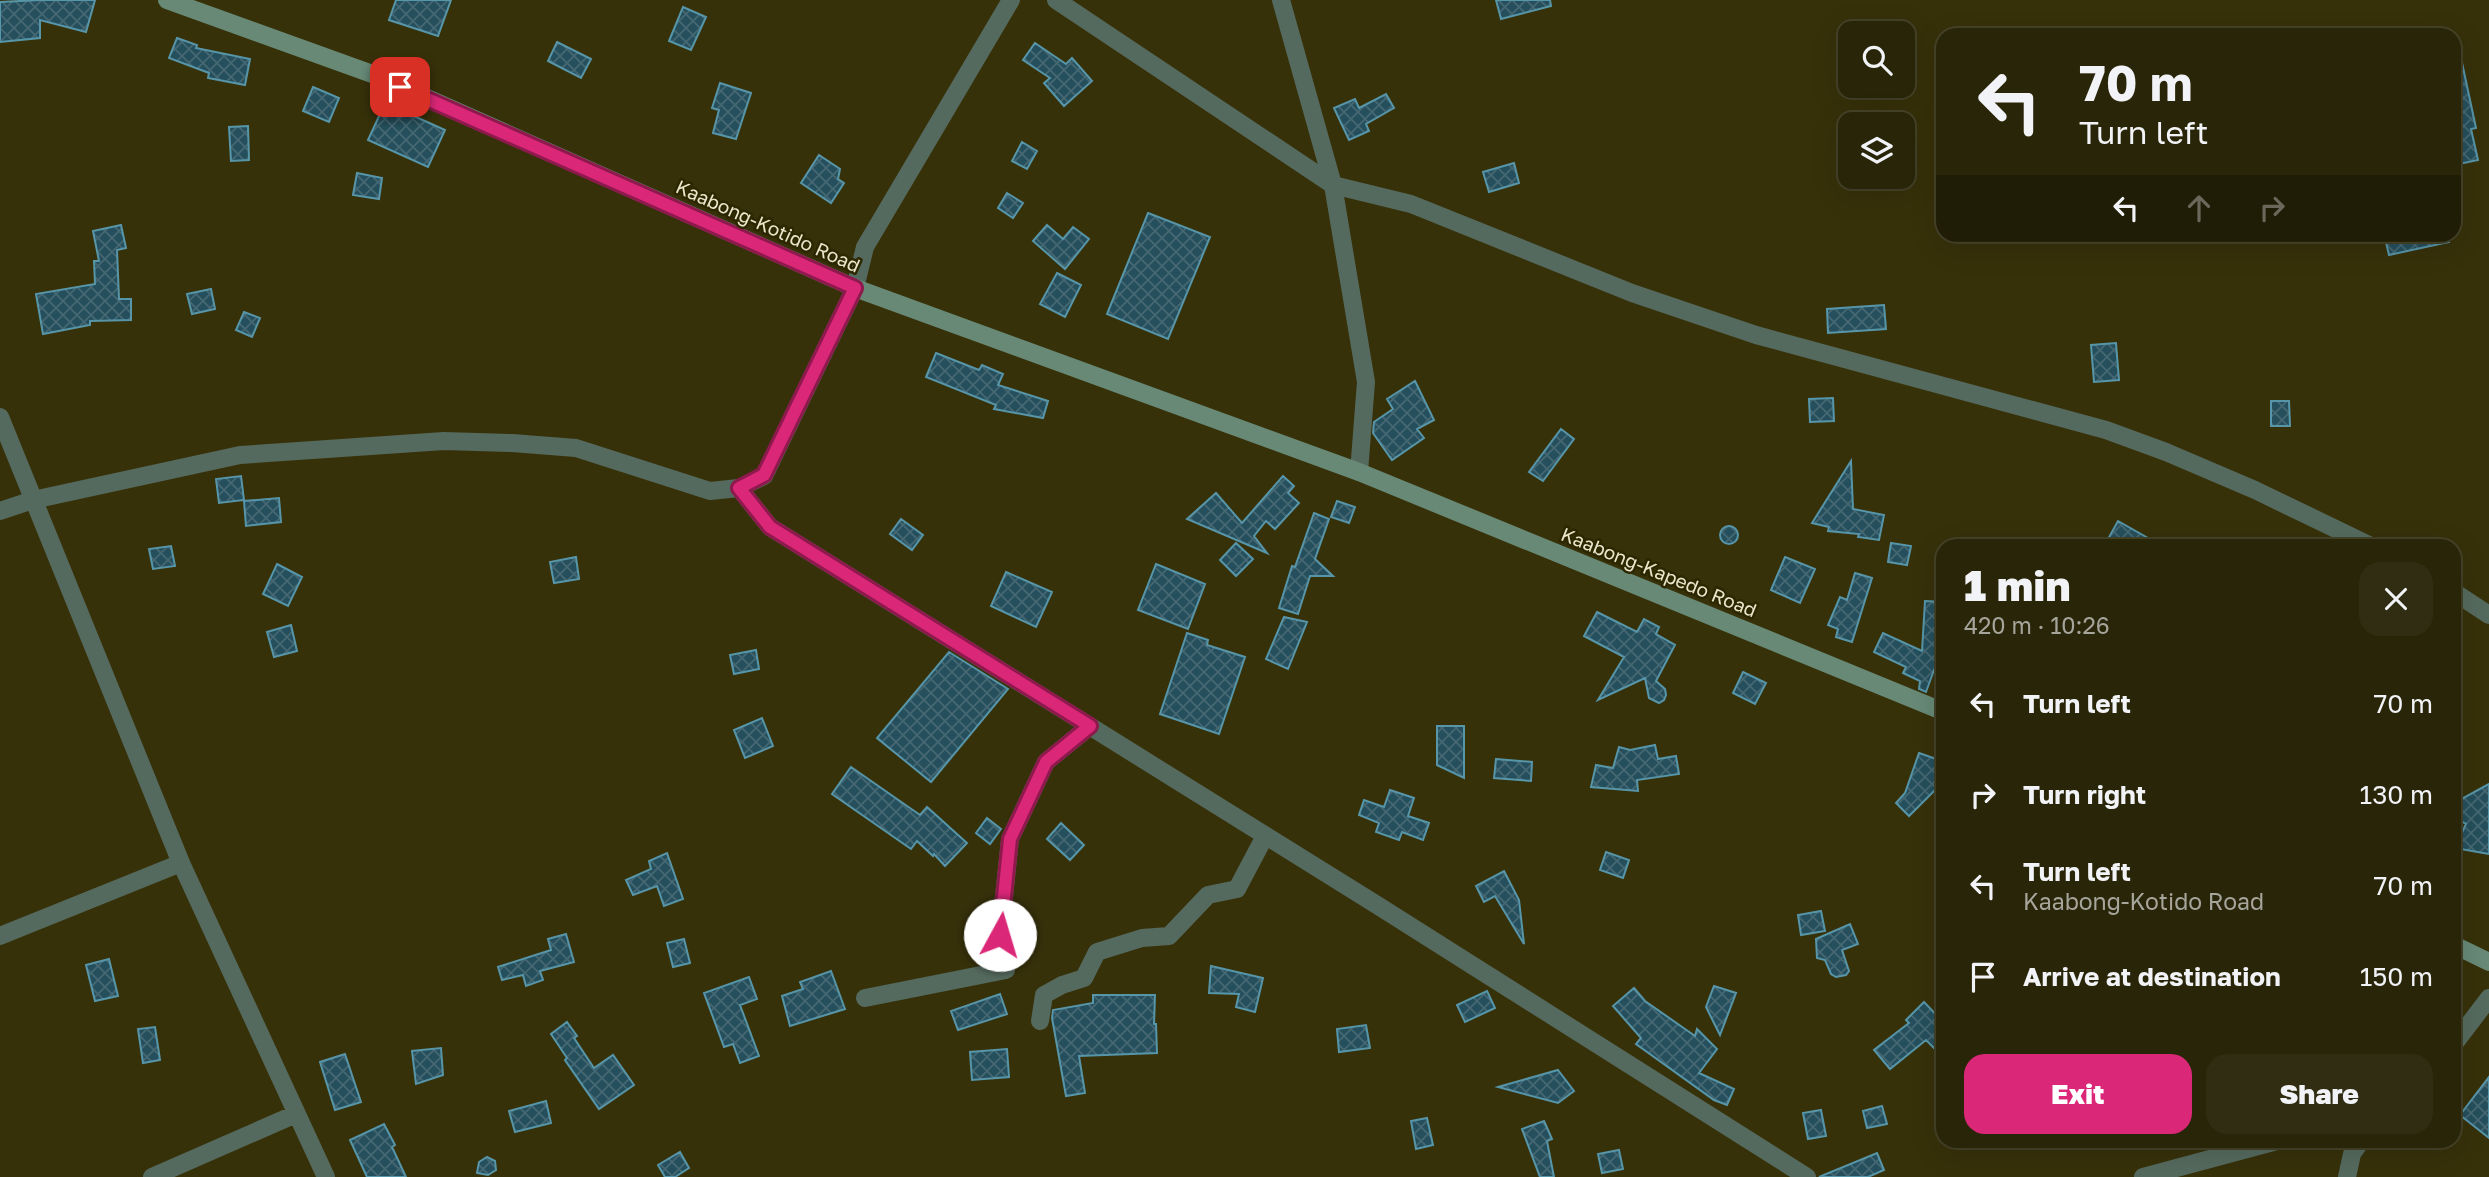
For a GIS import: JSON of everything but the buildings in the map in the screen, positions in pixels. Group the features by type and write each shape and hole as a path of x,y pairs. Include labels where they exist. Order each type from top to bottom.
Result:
{"main road":[{"name":"Kaabong-Kotido Road","path":"167,0 375,75 855,288 1359,472"},
{"name":"Kaabong-Kapedo Road","path":"1359,472 1936,709"},
{"path":"2461,948 2489,962"}],"street":[{"path":"0,511 33,500 240,455 444,442 576,448 710,491 739,488 764,475 855,288 866,247 1011,0"},
{"path":"1056,0 1334,185 1411,204 1632,293 1756,335 2106,430 2255,490 2356,539"},
{"path":"1281,0 1334,185 1366,382 1359,472"},
{"path":"0,417 181,863 326,1177"},
{"path":"739,488 770,527 1807,1177"},
{"path":"2461,597 2489,615"},
{"path":"865,998 1006,970 1000,935 1010,839 1046,762 1090,726"},
{"path":"1040,1021 1044,995 1062,985 1084,978 1097,952 1142,938 1169,936 1208,895 1237,889 1265,835"},
{"path":"0,936 181,863"},
{"path":"2461,1035 2489,998"},
{"path":"152,1177 296,1114"},
{"path":"2143,1177 2251,1148"},
{"path":"2347,1177 2351,1154 2356,1148"}],"route":[{"path":"400,87 855,288 764,475 739,488 770,527 1090,726 1046,762 1010,839 1000,935"}]}
